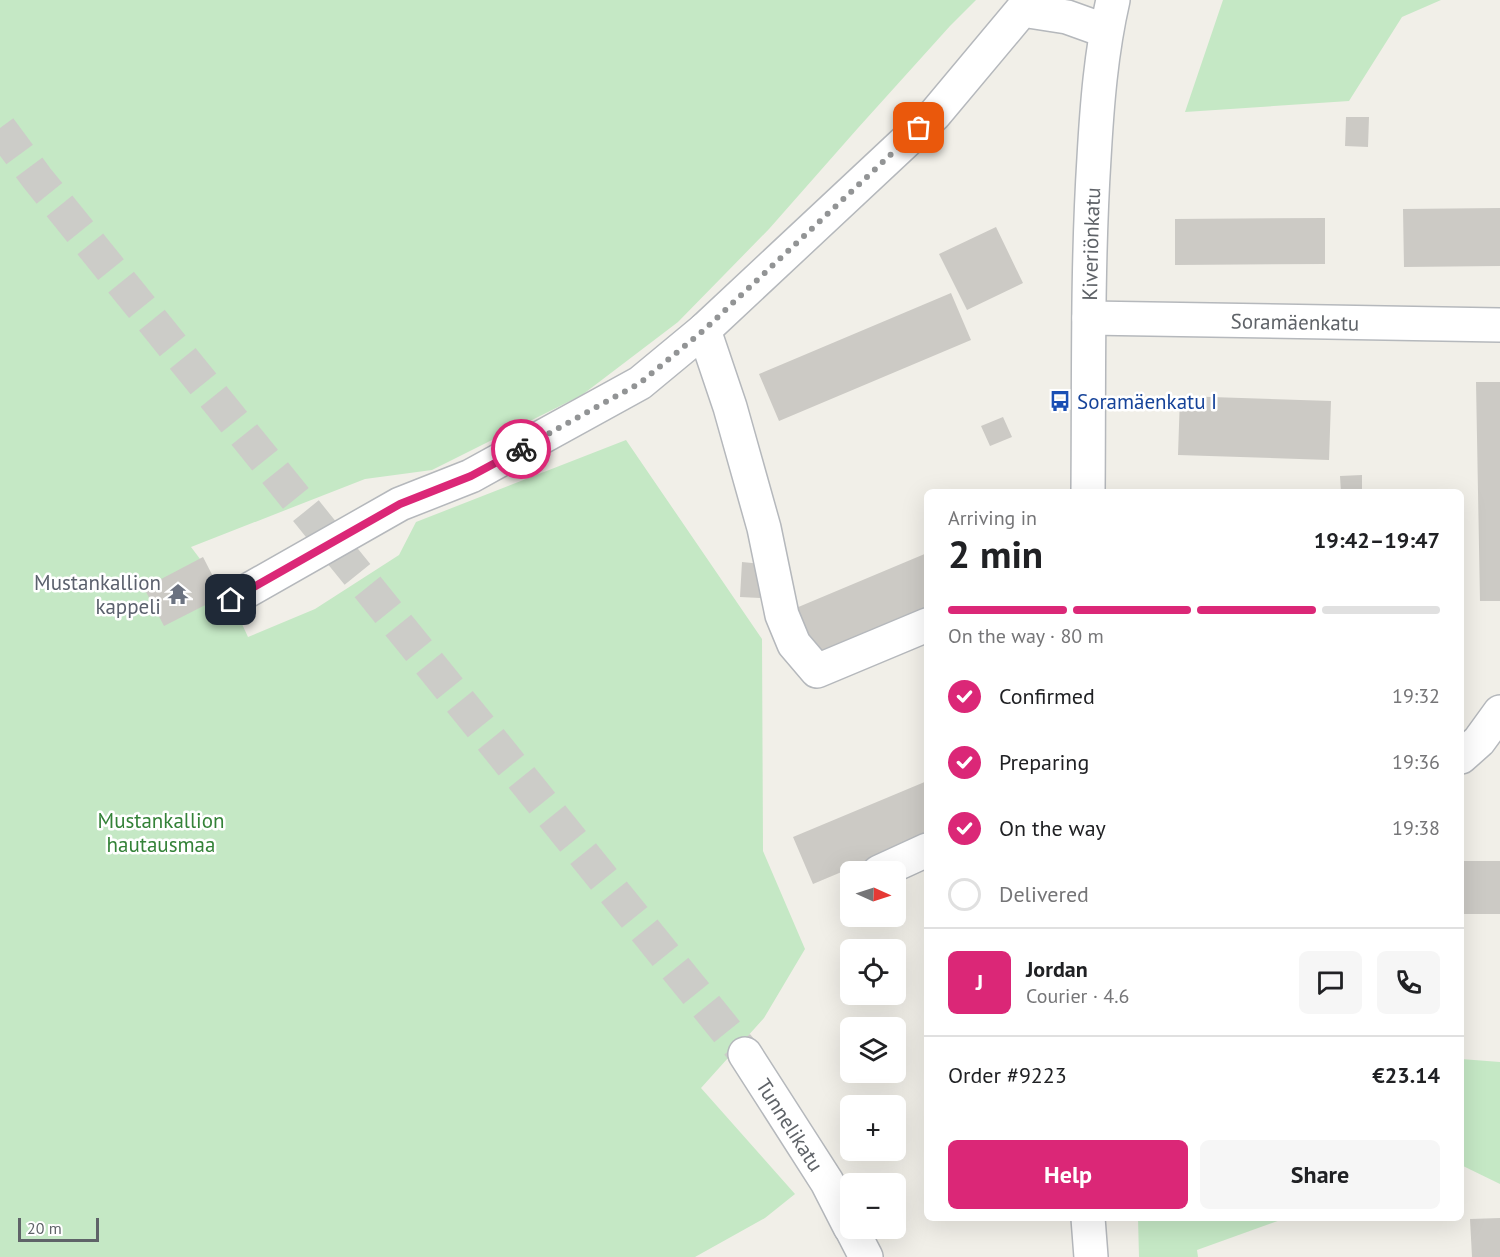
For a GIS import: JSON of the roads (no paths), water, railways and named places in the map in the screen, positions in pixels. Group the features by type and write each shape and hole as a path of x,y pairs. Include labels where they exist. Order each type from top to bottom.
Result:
{"street":[{"path":"231,600 400,504 471,476 640,383 704,330 934,114 1027,5 1067,17 1110,15"},
{"name":"Kiveriönkatu","path":"1088,489 1090,215 1097,103 1110,15"},
{"name":"Soramäenkatu","path":"1089,318 1500,325"},
{"path":"704,330 730,407 764,528 782,615 794,644 817,671 924,626"},
{"path":"1464,754 1479,741 1500,712"},
{"path":"903,861 924,851"},
{"name":"Tunnelikatu","path":"745,1054 827,1182 840,1207"},
{"path":"1088,1221 1091,1257"},
{"name":"Tunnelikatu","path":"857,1239 866,1257"}],"tunnel":[{"path":"0,128 37,178 745,1054"}],"place":[{"name":"Soramäenkatu I","path":"1060,401"},
{"name":"Mustankallion kappeli","path":"178,594"}],"park label":[{"name":"Mustankallion hautausmaa","path":"161,832"}]}
